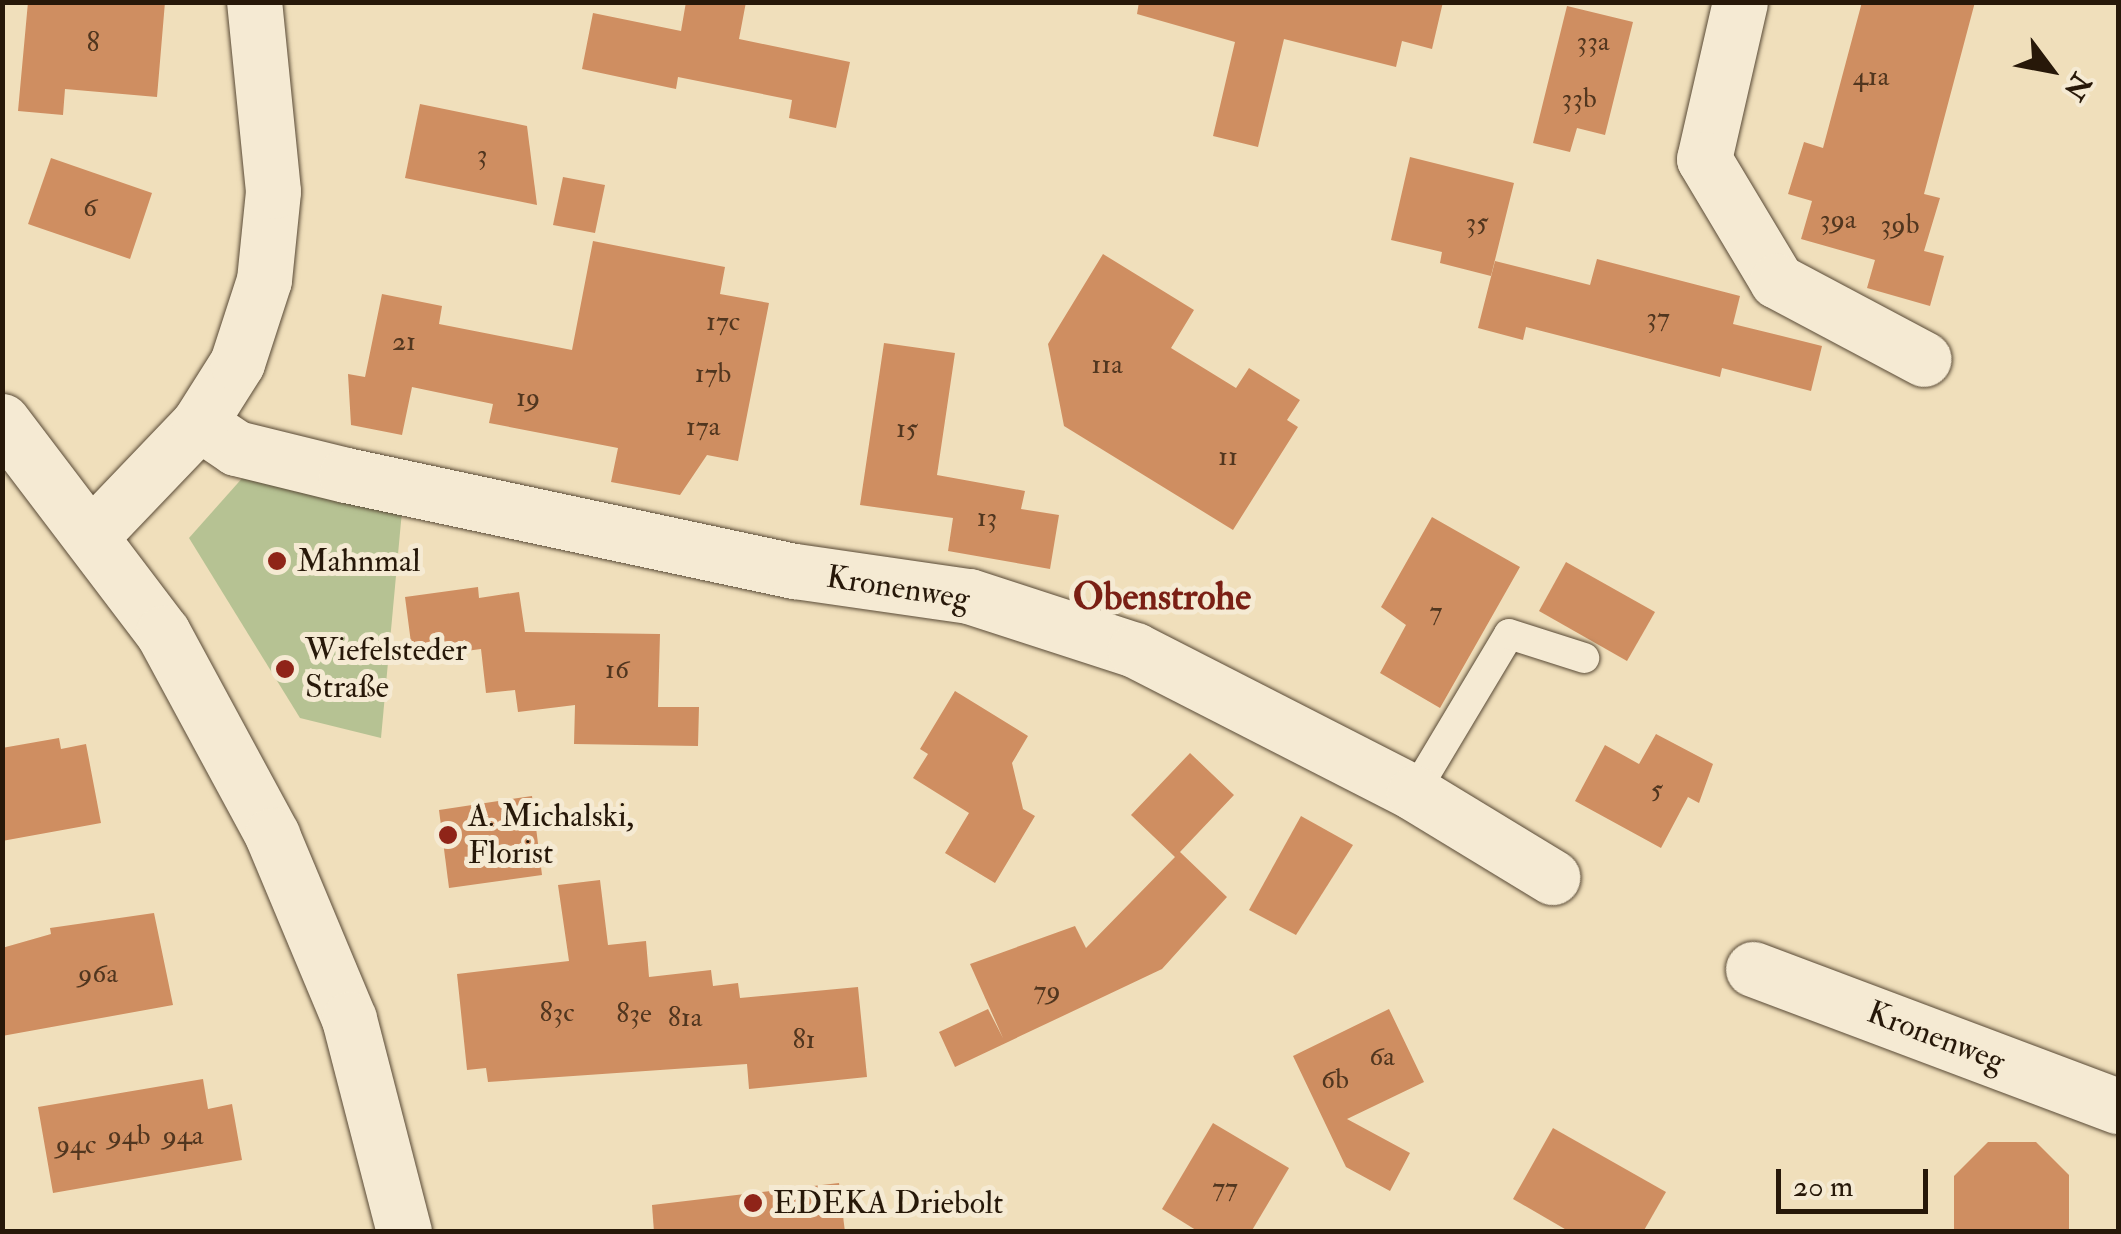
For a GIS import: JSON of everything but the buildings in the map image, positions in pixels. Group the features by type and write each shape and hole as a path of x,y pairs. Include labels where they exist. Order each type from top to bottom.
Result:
{"street":[{"path":"93,534 199,423 236,364 264,280 274,192 254,2"},
{"path":"1740,2 1704,159 1777,282 1924,359"},
{"path":"2,421 93,534 163,632 272,835 349,1019 404,1232"},
{"name":"Kronenweg","path":"199,423 236,448 346,475 795,571 969,596 1135,650 1414,793 1552,876"},
{"name":"Kronenweg","path":"1753,969 2118,1106"}],"lane":[{"path":"1414,793 1509,634 1584,658"}],"green space":[{"path":"245,475 402,511 381,738 300,718 189,538"}],"place":[{"name":"Mahnmal","path":"277,561"},
{"name":"Wiefelsteder Straße","path":"285,669"},
{"name":"A. Michalski, Florist","path":"448,835"},
{"name":"EDEKA Driebolt","path":"753,1203"}],"district":[{"name":"Obenstrohe","path":"1162,598"}]}
